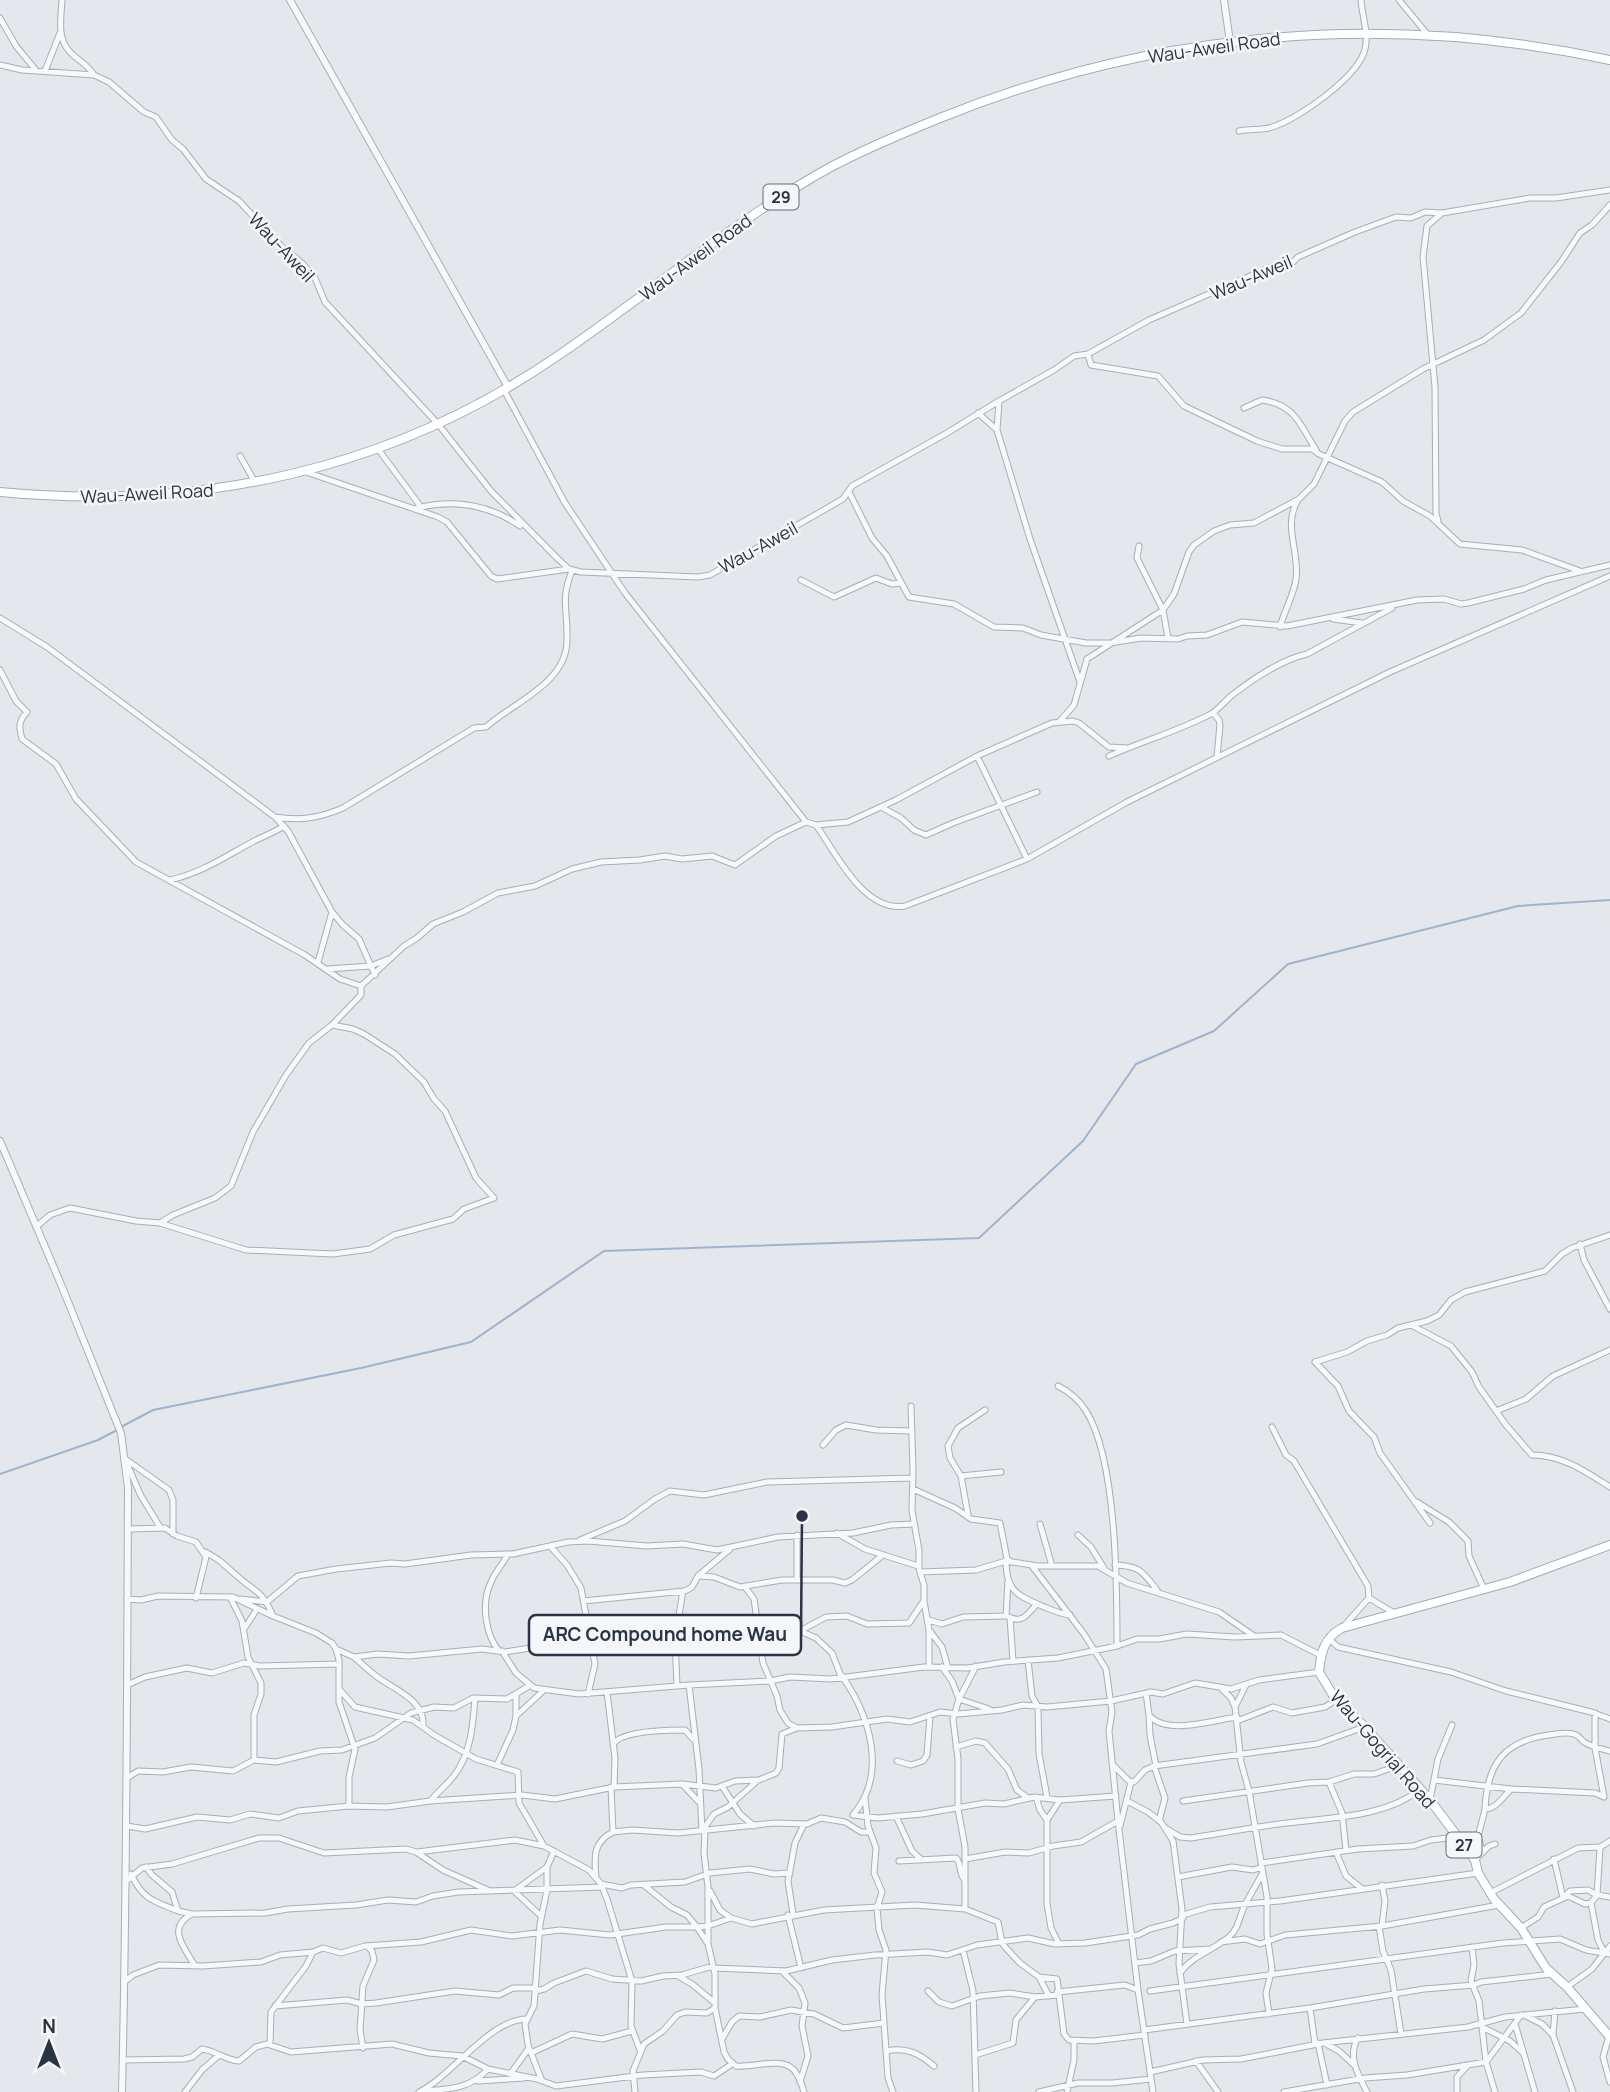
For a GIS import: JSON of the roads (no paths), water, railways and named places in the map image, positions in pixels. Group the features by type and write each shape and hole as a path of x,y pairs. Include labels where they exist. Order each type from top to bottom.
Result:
{"main road":[{"name":"Wau-Aweil Road","path":"0,492 81,498 187,493 306,472 378,449 438,424 506,388 587,335 731,229 832,166 984,100 1111,62 1230,42 1325,34 1428,35 1508,41 1610,60"},
{"name":"Wau-Gogrial Road","path":"1609,2036 1567,1987 1552,1974 1521,1928 1499,1905 1478,1873 1475,1860 1421,1789 1397,1766 1365,1727 1336,1700 1319,1672 1320,1655 1328,1639 1342,1628 1510,1582 1610,1545"}],"street":[{"path":"46,71 60,33 62,0"},
{"path":"290,0 506,388 565,503 636,607 806,822 816,825 848,822 977,756 1060,721 1079,723 1110,747 1128,748"},
{"path":"1224,0 1230,42"},
{"path":"1240,131 1252,127 1271,128 1324,98 1357,67 1366,46 1361,0"},
{"path":"1399,0 1428,35"},
{"path":"0,18 16,46 35,69"},
{"path":"60,33 71,54 89,66 94,75"},
{"name":"Wau-Aweil","path":"0,65 22,70 94,75 109,82 144,112 156,117 206,179 239,201 281,246 302,263 315,278 325,302 438,424 491,491 571,570 704,577 843,499 852,485 947,433 1073,356 1088,354 1149,320 1273,266 1293,262 1298,257 1355,232 1396,217 1411,218 1425,212 1442,213 1530,198 1556,198 1610,190"},
{"path":"1280,627 1296,581 1297,568 1291,527 1293,510 1299,499 1314,484 1345,421 1353,412 1433,365 1485,340 1521,313 1580,233 1592,225 1610,205"},
{"path":"1439,524 1436,514 1433,365 1423,248 1427,226 1442,213"},
{"path":"1088,354 1091,365 1158,376 1184,406 1257,441 1282,449 1311,449 1382,482 1403,500 1421,509 1460,544 1521,550 1583,572"},
{"path":"1244,408 1262,400 1291,410 1305,428 1319,454"},
{"path":"999,401 997,429 1030,539 1080,682"},
{"path":"978,413 997,429"},
{"path":"378,449 419,507"},
{"path":"240,456 255,482"},
{"path":"275,817 303,820 322,817 343,808 474,728 486,727 555,675 563,662 567,646 564,594 571,570 497,579 491,576 447,522 430,512 306,472"},
{"path":"849,492 872,538 887,556 912,598 954,604 994,626 1023,628 1041,635 1086,643 1110,643 1142,638 1207,635 1242,622 1280,627 1330,619 1362,623"},
{"path":"1060,721 1074,705 1087,659 1163,610 1174,594 1194,545 1214,531 1230,525 1254,523 1299,499"},
{"path":"419,507 447,503 477,505 510,519 531,533"},
{"path":"1139,546 1137,558 1163,610 1168,638"},
{"path":"1330,619 1340,614 1431,599 1468,603 1511,593 1553,578 1610,565"},
{"path":"816,825 855,881 871,897 887,906 905,906 1027,859 1127,802 1390,672 1610,576"},
{"path":"801,580 834,597 876,579 892,584 901,583"},
{"path":"1109,755 1185,727 1213,713 1261,675 1295,656 1307,654 1398,605"},
{"path":"0,618 47,647 275,817 284,826 332,912 359,939 375,975"},
{"path":"0,670 16,702 27,712 19,728 22,740 55,764 76,799 136,862 317,962 340,979 361,986"},
{"path":"1213,713 1220,725 1217,757"},
{"path":"977,756 1027,859"},
{"path":"881,807 926,835 1037,792"},
{"path":"361,986 433,924 498,893 535,886 564,872 601,862 640,860 653,856 682,859 712,856 735,865 776,836 806,822"},
{"path":"170,880 219,863 284,826"},
{"path":"317,962 332,912"},
{"path":"327,969 371,966 391,958"},
{"path":"160,1223 215,1198 231,1186 253,1132 286,1075 309,1042 332,1026 361,995 361,986"},
{"path":"36,1227 50,1215 70,1208 160,1223 246,1250 333,1254 370,1249 394,1236 453,1219 464,1209 494,1198 476,1178 446,1111 434,1099 424,1082 395,1054 364,1034 353,1029 332,1026"},
{"path":"0,1142 121,1433 128,1488 127,1826 122,2092"},
{"path":"1430,1523 1380,1453 1374,1437 1349,1411 1338,1386 1315,1362 1347,1352 1398,1328 1439,1315 1451,1300 1465,1292 1545,1271 1562,1254 1580,1244 1610,1235"},
{"path":"1580,1244 1584,1260 1610,1309"},
{"path":"1413,1325 1451,1346 1472,1372 1496,1411 1532,1455 1546,1454 1579,1466 1610,1487"},
{"path":"1496,1411 1526,1399 1553,1376 1610,1350"},
{"path":"1058,1386 1081,1403 1097,1435 1105,1467 1115,1564 1117,1646"},
{"path":"911,1406 913,1524 929,1620 929,1667"},
{"path":"969,1518 961,1476 950,1458 949,1442 962,1424 985,1410"},
{"path":"823,1445 836,1430 846,1425 876,1430 912,1431"},
{"path":"1272,1427 1286,1455 1294,1461 1368,1586 1369,1598 1342,1628"},
{"path":"124,1458 141,1496 160,1527"},
{"path":"124,1458 169,1490 173,1500 173,1534"},
{"path":"961,1476 1001,1472"},
{"path":"578,1541 625,1521 670,1491 704,1495 766,1482 913,1478"},
{"path":"913,1489 969,1518 1000,1522 1008,1561 1008,1617 1013,1661"},
{"path":"1411,1497 1449,1522 1468,1541 1469,1556 1484,1589"},
{"path":"127,1599 141,1600 162,1596 230,1597 267,1601 295,1578 307,1572 391,1563 405,1564 471,1555 509,1554 578,1541 647,1546 687,1544 713,1550 797,1535 913,1524"},
{"path":"1040,1524 1052,1566"},
{"path":"128,1528 160,1527 194,1541 259,1591 273,1616"},
{"path":"837,1533 856,1545 919,1569 976,1570 1008,1561 1032,1566 1092,1565 1104,1568"},
{"path":"797,1535 797,1580"},
{"path":"1078,1535 1091,1547 1104,1568 1115,1577 1219,1612 1254,1636"},
{"path":"550,1546 581,1588 595,1668 588,1693"},
{"path":"583,1601 683,1591 692,1587 698,1577 734,1546"},
{"path":"196,1598 204,1573 205,1552"},
{"path":"509,1554 492,1580 486,1598 489,1632 511,1667 529,1686 543,1691 607,1692 770,1681 790,1677 831,1679 929,1667 976,1667 1096,1651 1134,1640 1159,1639 1181,1634 1277,1635 1289,1637 1320,1655"},
{"path":"698,1577 715,1577 735,1587 797,1580 847,1582 883,1555"},
{"path":"1115,1564 1140,1570 1157,1591"},
{"path":"1032,1566 1105,1664 1111,1701 1109,1731 1118,1821 1151,2087 1069,2084 1039,2092"},
{"path":"1008,1581 1017,1594 1059,1613 1070,1615"},
{"path":"760,1583 754,1599 763,1663 782,1715 788,1723 797,1728"},
{"path":"745,1587 754,1599"},
{"path":"677,1686 675,1639 683,1591"},
{"path":"230,1597 244,1629 247,1654 259,1676 261,1687 254,1715 254,1760"},
{"path":"1369,1598 1391,1614"},
{"path":"240,1599 257,1609 316,1633 332,1643 336,1650 337,1686 355,1755 349,1783 349,1806"},
{"path":"800,1631 826,1617 847,1616 867,1624 909,1623 924,1601"},
{"path":"929,1620 942,1624 963,1617 1024,1618 1037,1604"},
{"path":"244,1629 257,1609"},
{"path":"354,1657 530,1648 547,1653 692,1637 713,1640 764,1627 775,1632 800,1631 825,1646 837,1662 866,1722 873,1765 871,1780 864,1798 845,1822"},
{"path":"929,1630 942,1647 945,1668 959,1699"},
{"path":"1328,1639 1338,1647 1451,1672 1506,1692 1610,1719"},
{"path":"336,1650 354,1657 374,1675 412,1701 424,1719 423,1727"},
{"path":"1028,1660 1032,1696 1038,1707 1039,1754 1047,1797"},
{"path":"127,1685 183,1668 216,1673 236,1664 338,1664"},
{"path":"965,1909 965,1859 958,1807 959,1787 953,1724 959,1699 976,1667"},
{"path":"704,1831 714,1814 733,1802 757,1780 778,1770 782,1734 797,1728 887,1719 910,1722 943,1712 955,1714 1023,1705 1038,1707 1111,1701 1146,1693 1161,1694 1195,1683 1234,1688 1249,1683 1319,1672"},
{"path":"1235,1707 1242,1689 1249,1683"},
{"path":"689,1685 704,1831 708,1944 713,1967 715,2006 724,2052 733,2064 739,2067 787,2065 796,2073 804,2092"},
{"path":"337,1686 355,1707 413,1720 483,1762 519,1773 518,1795 521,1807 544,1846"},
{"path":"127,1778 138,1771 163,1772 191,1767 233,1771 254,1760 276,1762 320,1751 342,1750 379,1736 402,1717 434,1707 457,1707 475,1698 502,1699 516,1696 529,1686"},
{"path":"1217,1686 1228,1694 1235,1707 1240,1756 1249,1791 1268,1902 1271,1975 1266,1993 1269,2014"},
{"path":"516,1716 543,1691"},
{"path":"607,1692 613,1744 613,1832"},
{"path":"1146,1693 1155,1766 1164,1798 1159,1821"},
{"path":"497,1765 513,1730 516,1696"},
{"path":"430,1801 454,1776 466,1752 475,1698"},
{"path":"959,1699 996,1710"},
{"path":"1149,1715 1157,1723 1172,1726 1237,1719 1273,1707 1292,1713 1325,1707 1336,1700"},
{"path":"1595,1713 1595,1748 1604,1797"},
{"path":"897,1761 916,1765 925,1758 930,1716"},
{"path":"1430,1801 1438,1759 1452,1725"},
{"path":"1131,1782 1136,1781 1145,1770 1155,1766 1317,1744 1365,1727"},
{"path":"611,1730 624,1736"},
{"path":"613,1744 619,1737 624,1736 685,1730 695,1744"},
{"path":"1483,1852 1478,1837 1485,1809 1486,1785 1494,1764 1507,1750 1524,1740 1575,1734 1595,1748 1610,1751"},
{"path":"956,1747 976,1741 985,1743 1008,1769 1017,1790 1032,1798 1047,1820 1047,1909 1051,1928 1059,1944"},
{"path":"1112,1764 1131,1782"},
{"path":"1184,1801 1329,1782 1354,1774 1374,1774 1397,1766"},
{"path":"127,1826 151,1829 179,1820 206,1816 227,1820 254,1814 279,1818 298,1811 349,1806 387,1807 518,1795 562,1798 613,1787 682,1784 712,1788 734,1781 757,1780"},
{"path":"1434,1780 1511,1789 1595,1793 1610,1803"},
{"path":"1119,1829 1131,1782"},
{"path":"1329,1782 1343,1816 1346,1850"},
{"path":"682,1784 700,1803"},
{"path":"722,1786 740,1814 754,1826"},
{"path":"1167,1829 1187,1838 1343,1816 1380,1810 1407,1799 1421,1789"},
{"path":"1485,1809 1496,1805 1511,1789"},
{"path":"853,1815 866,1818 896,1816 985,1803 1004,1804 1032,1798 1060,1800 1116,1796"},
{"path":"864,1798 866,1818 876,1848 874,1873 882,1892 877,1908 885,1954 881,1988 888,2078 893,2092"},
{"path":"1047,1820 1060,1800"},
{"path":"1127,1801 1159,1821 1173,1841 1183,1916 1179,1950 1187,2024"},
{"path":"896,1816 912,1851 924,1861"},
{"path":"596,1877 598,1844 601,1838 613,1832 632,1830 678,1833 778,1823 804,1824 821,1818 845,1822 861,1832 870,1832"},
{"path":"965,1859 1005,1852 1029,1853 1086,1841 1118,1821"},
{"path":"801,1968 790,1915 787,1884 795,1840 804,1824"},
{"path":"1178,1877 1227,1868 1253,1870 1346,1850 1413,1846 1457,1836"},
{"path":"125,1882 131,1874 146,1867 172,1864 265,1837 291,1841 324,1853 374,1852 397,1848 416,1852 515,1840 544,1846 589,1870 601,1886 619,1934 632,1981 632,2031 640,2050"},
{"path":"1490,1893 1554,1858 1578,1848 1600,1847 1610,1841"},
{"path":"1475,1860 1495,1844"},
{"path":"1521,1928 1538,1917 1544,1907 1563,1898 1569,1896 1585,1904 1591,1903 1597,1895 1600,1847"},
{"path":"542,2081 524,2027 534,2006 541,1916 547,1890 547,1867 554,1851"},
{"path":"416,1852 443,1870 492,1891"},
{"path":"1336,1852 1346,1876 1360,1888"},
{"path":"1554,1858 1563,1898"},
{"path":"899,1861 957,1859 961,1876 965,1880"},
{"path":"146,1867 172,1892 178,1911"},
{"path":"514,1891 547,1867"},
{"path":"1180,1973 1192,1960 1221,1942 1237,1928 1262,1867"},
{"path":"131,1874 137,1888 148,1899 178,1911 265,1913 388,1900 412,1903 454,1892 645,1886 688,1882 706,1874 750,1869 774,1874 790,1873"},
{"path":"275,2006 347,2000 362,2004 388,2002 454,1991 496,1996 513,1988 542,1990 586,1971 612,1979 632,1981 677,1976 713,1967 782,1971 832,1960 885,1954 928,1952 943,1955 982,1944 1030,1938 1059,1944 1132,1937 1210,1907 1268,1902 1478,1873"},
{"path":"1382,1885 1385,1902 1380,1926 1401,2034"},
{"path":"645,1886 671,1907 687,1915 708,1944"},
{"path":"708,1887 720,1910 731,1918 752,1924 790,1915 836,1909 929,1905 965,1909 998,1922 1002,1943 1014,1958 1039,1977 1049,1996"},
{"path":"607,1899 622,1888"},
{"path":"1563,1898 1570,1891 1580,1890 1610,1897"},
{"path":"514,1891 541,1916"},
{"path":"1591,1903 1598,1940 1607,1953"},
{"path":"1221,1942 1245,1939 1258,1944 1279,1936 1380,1926 1499,1905"},
{"path":"192,1913 183,1919 178,1935 195,1966"},
{"path":"123,1985 130,1976 156,1966 261,1962 280,1955 313,1952 323,1948 341,1953 367,1946 421,1942 471,1930 503,1936 570,1930 592,1934 619,1934 666,1927 708,1926 731,1918"},
{"path":"1150,1991 1529,1941 1560,1939 1586,1950 1607,1953"},
{"path":"363,2048 360,2030 364,1982 374,1960 372,1951 367,1946"},
{"path":"1567,1987 1592,1969 1610,1946"},
{"path":"1472,1947 1472,1985 1479,2001 1486,2062 1495,2092"},
{"path":"1135,1964 1179,1950 1211,1949"},
{"path":"963,1950 973,1999 976,2092"},
{"path":"270,2044 271,2012 306,1966 313,1952"},
{"path":"782,1971 802,1991 805,2003 802,2026 808,2056 800,2082"},
{"path":"1039,1977 1057,1979 1065,2036 1074,2041 1424,1989 1552,1974"},
{"path":"677,1976 692,1984 715,2006"},
{"path":"928,1991 939,2002 949,2006 980,1996 1010,1993 1035,1997 1125,1985 1138,1990"},
{"path":"975,2055 1013,2043 1016,2020 1035,1997"},
{"path":"635,2092 634,2068 640,2050 651,2038 663,2031 677,2015 685,2012 707,2013 715,2006"},
{"path":"1310,2008 1327,2085"},
{"path":"1150,2072 1196,2061 1245,2058 1319,2043 1483,2025 1522,2015 1585,2009"},
{"path":"722,2039 739,2016 756,2017 783,2011 804,2011 819,2015 843,2028 884,2023"},
{"path":"1555,2011 1553,2035 1573,2092"},
{"path":"1284,2092 1486,2062 1522,2015"},
{"path":"1522,2015 1542,2024 1553,2035"},
{"path":"420,2092 439,2081 462,2056 510,2022 526,2020"},
{"path":"1515,2024 1535,2092"},
{"path":"1483,2025 1523,2053"},
{"path":"512,2073 530,2050 572,2034 602,2039 632,2031"},
{"path":"1609,2036 1603,2057 1610,2082"},
{"path":"1358,2038 1353,2046 1354,2065 1367,2092"},
{"path":"1067,2092 1074,2060 1074,2041"},
{"path":"1319,2043 1339,2051 1354,2065"},
{"path":"123,2060 184,2059 192,2057 202,2049 239,2062 257,2047 270,2044 291,2052 398,2045 429,2053 462,2056 488,2069 563,2086 634,2076 699,2073 714,2076 733,2064"},
{"path":"886,2051 904,2049 921,2055 934,2066"},
{"path":"185,2092 202,2070 218,2056"},
{"path":"1196,2061 1217,2092"},
{"path":"1457,2092 1456,2080 1468,2064"},
{"path":"475,2081 488,2069"},
{"path":"420,2092 456,2089 475,2081 529,2077"},
{"path":"1205,2092 1212,2084"}],"waterway":[{"path":"121,1427 153,1410 361,1368 471,1342 604,1251 979,1238 1083,1141 1136,1064 1214,1031 1288,964 1518,906 1610,900"},
{"path":"0,1474 98,1440 117,1430"}],"place":[{"name":"ARC Compound home Wau","path":"802,1516"}]}
